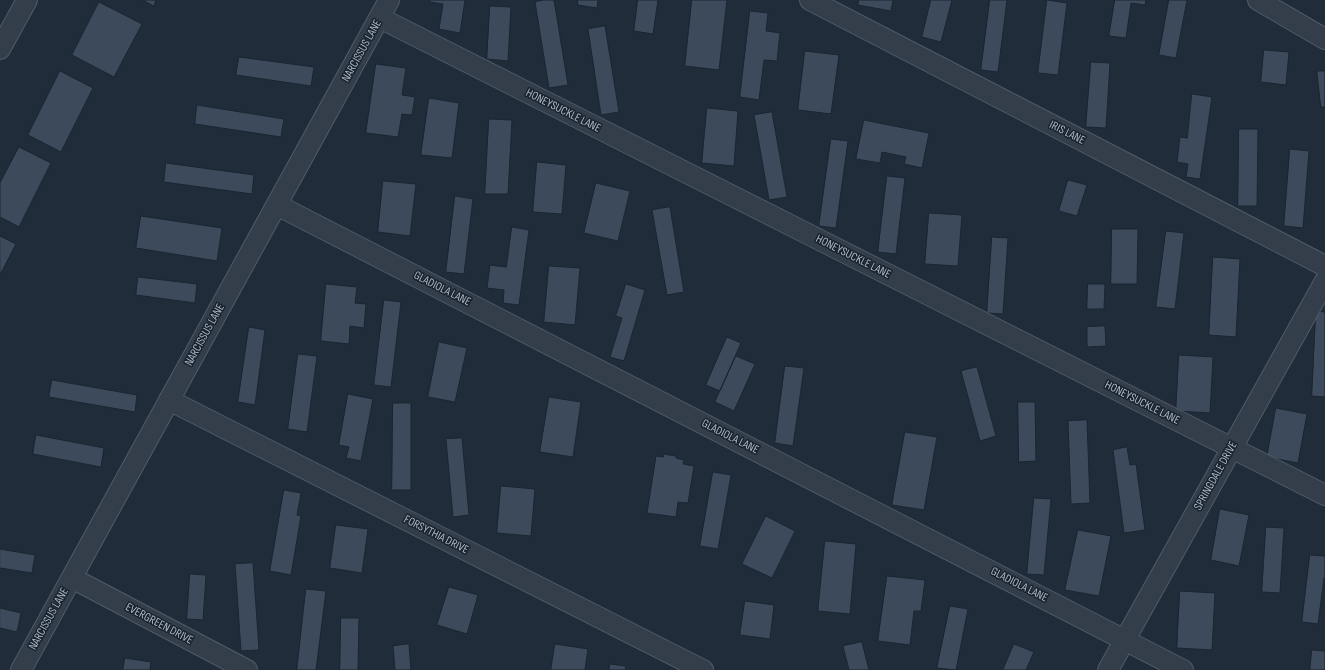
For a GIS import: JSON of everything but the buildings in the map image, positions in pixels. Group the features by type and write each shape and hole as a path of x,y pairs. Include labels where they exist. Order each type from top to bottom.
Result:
{"street":[{"path":"0,49 27,0"},
{"name":"NARCISSUS LANE","path":"21,670 389,0"},
{"name":"IRIS LANE","path":"810,0 1325,266"},
{"path":"1258,0 1325,39"},
{"name":"HONEYSUCKLE LANE","path":"380,18 1325,496"},
{"name":"GLADIOLA LANE","path":"277,205 1183,670"},
{"name":"SPRINGDALE DRIVE","path":"1108,670 1325,282"},
{"name":"FORSYTHIA DRIVE","path":"169,400 703,670"},
{"name":"EVERGREEN DRIVE","path":"72,578 247,670"}]}
